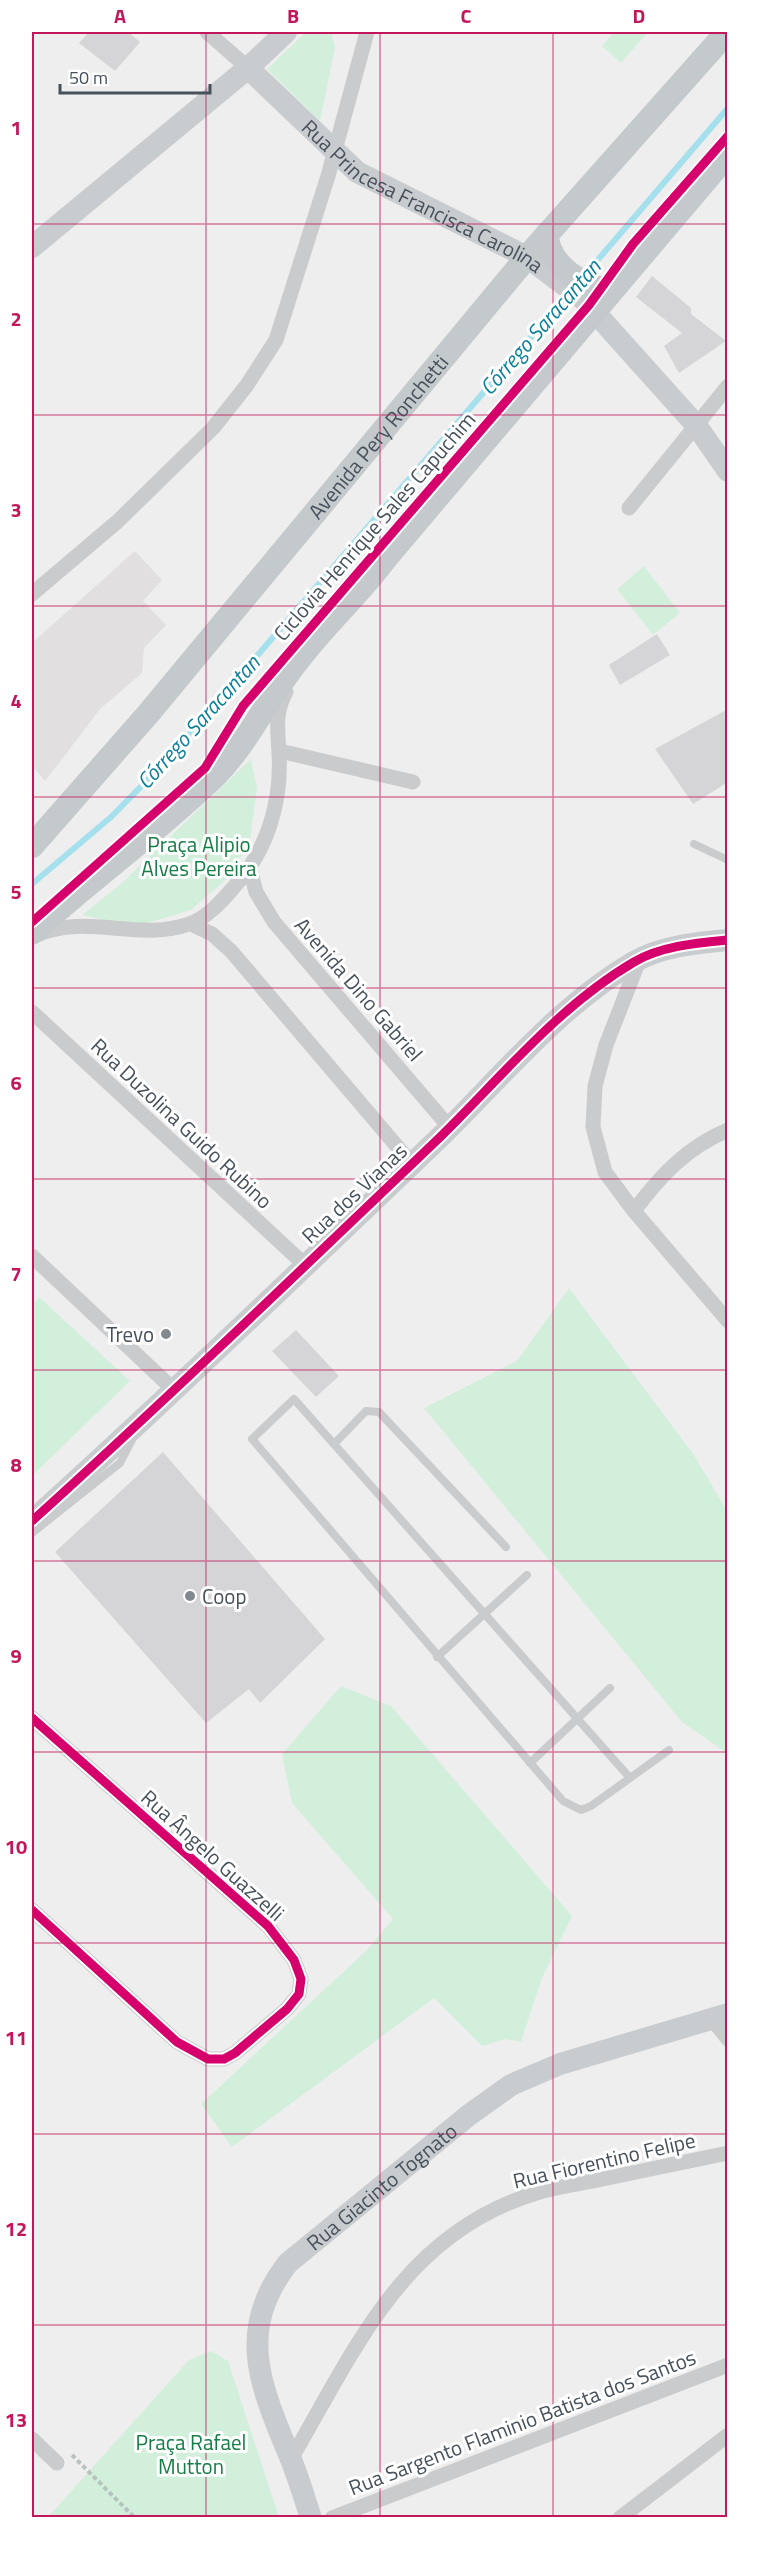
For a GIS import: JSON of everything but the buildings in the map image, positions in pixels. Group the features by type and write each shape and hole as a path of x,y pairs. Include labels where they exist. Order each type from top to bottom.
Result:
{"main road":[{"path":"589,299 543,262 547,234 727,32"},
{"path":"32,936 84,885 217,774 250,731 300,656 361,592 589,299 613,289 728,154"},
{"name":"Avenida Pery Ronchetti","path":"32,846 543,262"}],"street":[{"name":"Rua Princesa Francisca Carolina","path":"207,32 357,171 543,262"},
{"path":"32,247 248,68 286,32"},
{"path":"32,594 118,521 213,428 247,385 276,340 335,153 367,32"},
{"path":"589,299 696,425 728,471"},
{"path":"629,508 728,386"},
{"path":"32,936 68,926 142,932 165,930 191,924 217,906 250,869 262,849 271,821 278,789 280,751 277,718 284,696 361,592"},
{"path":"280,751 413,782"},
{"name":"Avenida Dino Gabriel","path":"250,869 256,892 274,922 450,1128"},
{"path":"191,924 212,934 231,951 412,1164"},
{"name":"Rua dos Vianas","path":"34,1518 136,1426 596,986 640,958 689,944 728,940"},
{"path":"640,958 606,1045 594,1086 593,1127 605,1172 634,1211 728,1321"},
{"name":"Rua Duzolina Guido Rubino","path":"32,1012 305,1265"},
{"path":"634,1211 661,1175 694,1147 728,1130"},
{"path":"32,1256 174,1390"},
{"name":"Rua Ângelo Guazzelli","path":"32,1718 268,1926 294,1960 301,1979 299,1994 287,2009 235,2053 224,2059 208,2059 177,2042 32,1910"},
{"path":"720,2016 728,2039"},
{"name":"Rua Giacinto Tognato","path":"311,2517 291,2459 268,2407 258,2366 257,2335 263,2309 276,2278 288,2263 469,2115 511,2085 560,2064 720,2016"},
{"name":"Rua Fiorentino Felipe","path":"291,2459 387,2299 416,2264 451,2234 495,2209 537,2193 728,2152"},
{"name":"Rua Sargento Flaminio Batista dos Santos","path":"332,2517 728,2365"},
{"path":"620,2517 728,2435"},
{"path":"32,2439 57,2463"}],"lane":[{"path":"694,844 728,860"},
{"path":"630,1778 294,1399 252,1439 563,1801 581,1810 591,1806 630,1778 669,1750"},
{"path":"333,1444 366,1411 379,1412 507,1547"},
{"path":"437,1657 526,1575"},
{"path":"530,1763 610,1688"}],"path":[{"path":"57,2463 71,2454 135,2517"}],"shaded area":[{"path":"135,551 162,580 143,601 166,625 144,648 142,673 101,708 45,781 32,766 32,643"}],"green space":[{"path":"306,32 331,32 335,47 320,121 267,69"},
{"path":"614,32 648,32 621,63 602,46"},
{"path":"644,566 680,613 653,635 617,589"},
{"name":"Praça Alipio Alves Pereira","path":"251,759 257,788 250,840 230,876 191,910 134,927 82,915 122,883"},
{"path":"569,1288 694,1455 727,1511 727,1753 682,1722 424,1408 517,1361"},
{"path":"39,1297 130,1381 33,1475 32,1305"},
{"path":"341,1686 391,1706 572,1916 542,1978 521,2042 505,2039 482,2046 434,1998 232,2147 201,2104 367,1950 393,1919 292,1803 282,1754"},
{"name":"Praça Rafael Mutton","path":"211,2351 228,2361 279,2517 48,2517 189,2360"}],"waterway":[{"name":"Córrego Saracantan","path":"584,276 728,108"},
{"name":"Córrego Saracantan","path":"32,884 111,817 170,757 569,293"}],"cycle path":[{"name":"Ciclovia Henrique Sales Capuchim","path":"32,922 205,768 243,706 589,305 633,244 728,136"},
{"path":"32,1521 285,1285 579,1000 634,962 656,952 680,946 728,940"},
{"path":"32,1718 268,1926 294,1960 301,1979 299,1994 287,2009 235,2053 224,2059 208,2059 177,2042 32,1910"}],"place":[{"name":"Trevo","path":"166,1334"},
{"name":"Coop","path":"190,1596"}]}
